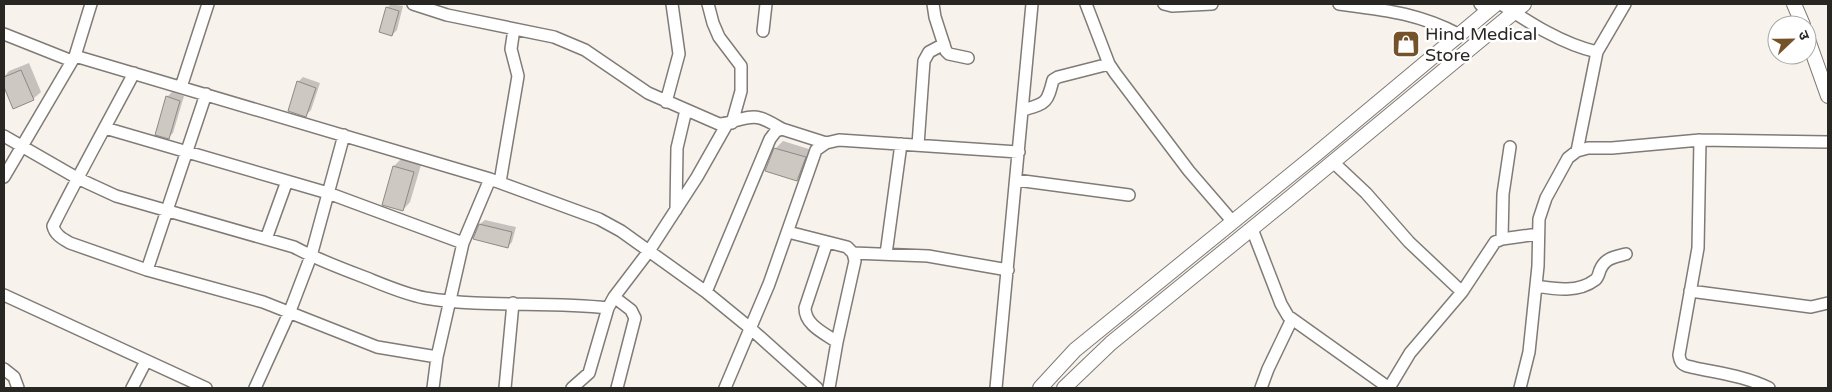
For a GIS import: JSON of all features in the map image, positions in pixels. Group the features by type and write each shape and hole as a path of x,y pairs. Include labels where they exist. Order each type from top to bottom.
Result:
{"street":[{"path":"4,177 74,59 91,4"},
{"path":"181,87 208,4"},
{"path":"413,4 448,15 554,37 585,50 648,93 719,124 759,117 782,129 826,142 839,140 1019,152"},
{"path":"666,102 679,54 672,4"},
{"path":"572,388 589,372 608,308 614,297 650,251 698,177 729,123 741,91 741,66 719,37 708,4"},
{"path":"763,31 766,4"},
{"path":"933,4 935,17 944,44 950,54 968,58"},
{"path":"996,388 1032,4"},
{"path":"1086,4 1109,64 1189,171 1233,222"},
{"path":"1164,4 1172,6 1212,4"},
{"path":"1339,4 1401,12 1437,23 1460,34"},
{"path":"1501,4 1519,8 1578,48 1597,52"},
{"path":"1578,151 1597,52 1625,4"},
{"path":"1040,388 1074,350 1233,222 1460,34 1488,6"},
{"path":"1064,388 1111,343 1519,8"},
{"path":"433,388 437,357 463,243 495,181 518,76 512,49 514,28"},
{"path":"4,34 74,59 134,73 495,181 599,219 622,231 706,292 818,388"},
{"path":"918,145 924,61 929,52 944,44"},
{"path":"1022,110 1046,101 1054,80 1109,64"},
{"path":"1817,65 1828,96"},
{"path":"134,73 53,226 54,231 59,237 70,244 147,270 216,288 290,311 377,347 437,357"},
{"path":"147,270 206,94"},
{"path":"676,210 677,148 686,110"},
{"path":"105,128 328,193 463,243"},
{"path":"706,292 770,139 776,131 782,129"},
{"path":"255,388 290,311 311,256 344,135"},
{"path":"4,136 77,178 116,196 294,247 311,256 402,292 424,298 449,301 563,304 608,308"},
{"path":"1700,140 1698,248 1679,355 1682,364 1724,372 1754,381 1769,388"},
{"path":"1520,388 1529,352 1538,266 1539,220 1546,198 1568,158 1578,151 1588,148 1622,148 1700,140 1828,142"},
{"path":"725,388 788,232 816,150 826,142"},
{"path":"886,254 901,144"},
{"path":"1502,239 1503,194 1510,147"},
{"path":"1333,162 1366,193 1409,242 1462,292"},
{"path":"1016,180 1129,195"},
{"path":"266,240 287,181"},
{"path":"1252,229 1280,304 1292,319 1389,388 1410,353 1462,292 1480,266 1489,248 1495,242 1502,239 1538,234"},
{"path":"788,232 847,247 853,253 855,261 829,388"},
{"path":"827,242 805,308 805,315 808,322 837,342"},
{"path":"853,253 928,256 1008,270"},
{"path":"1536,286 1566,290 1586,284 1595,280 1603,263 1608,259 1626,254"},
{"path":"1690,291 1811,307 1828,303"},
{"path":"4,295 206,388"},
{"path":"614,297 631,310 635,318 617,388"},
{"path":"505,388 513,303"},
{"path":"1261,388 1292,319"},
{"path":"132,388 146,361"},
{"path":"4,369 14,377 18,388"}],"building":[{"path":"386,7 399,11 392,36 379,32"},
{"path":"21,70 34,100 13,109 4,87 4,77"},
{"path":"297,81 316,88 306,117 288,111"},
{"path":"166,96 180,101 169,139 155,135"},
{"path":"774,148 806,157 797,181 765,171"},
{"path":"393,166 414,172 403,211 382,205"},
{"path":"479,224 512,232 508,248 473,239"}],"place":[{"name":"Hind Medical Store","path":"1406,44"}]}
